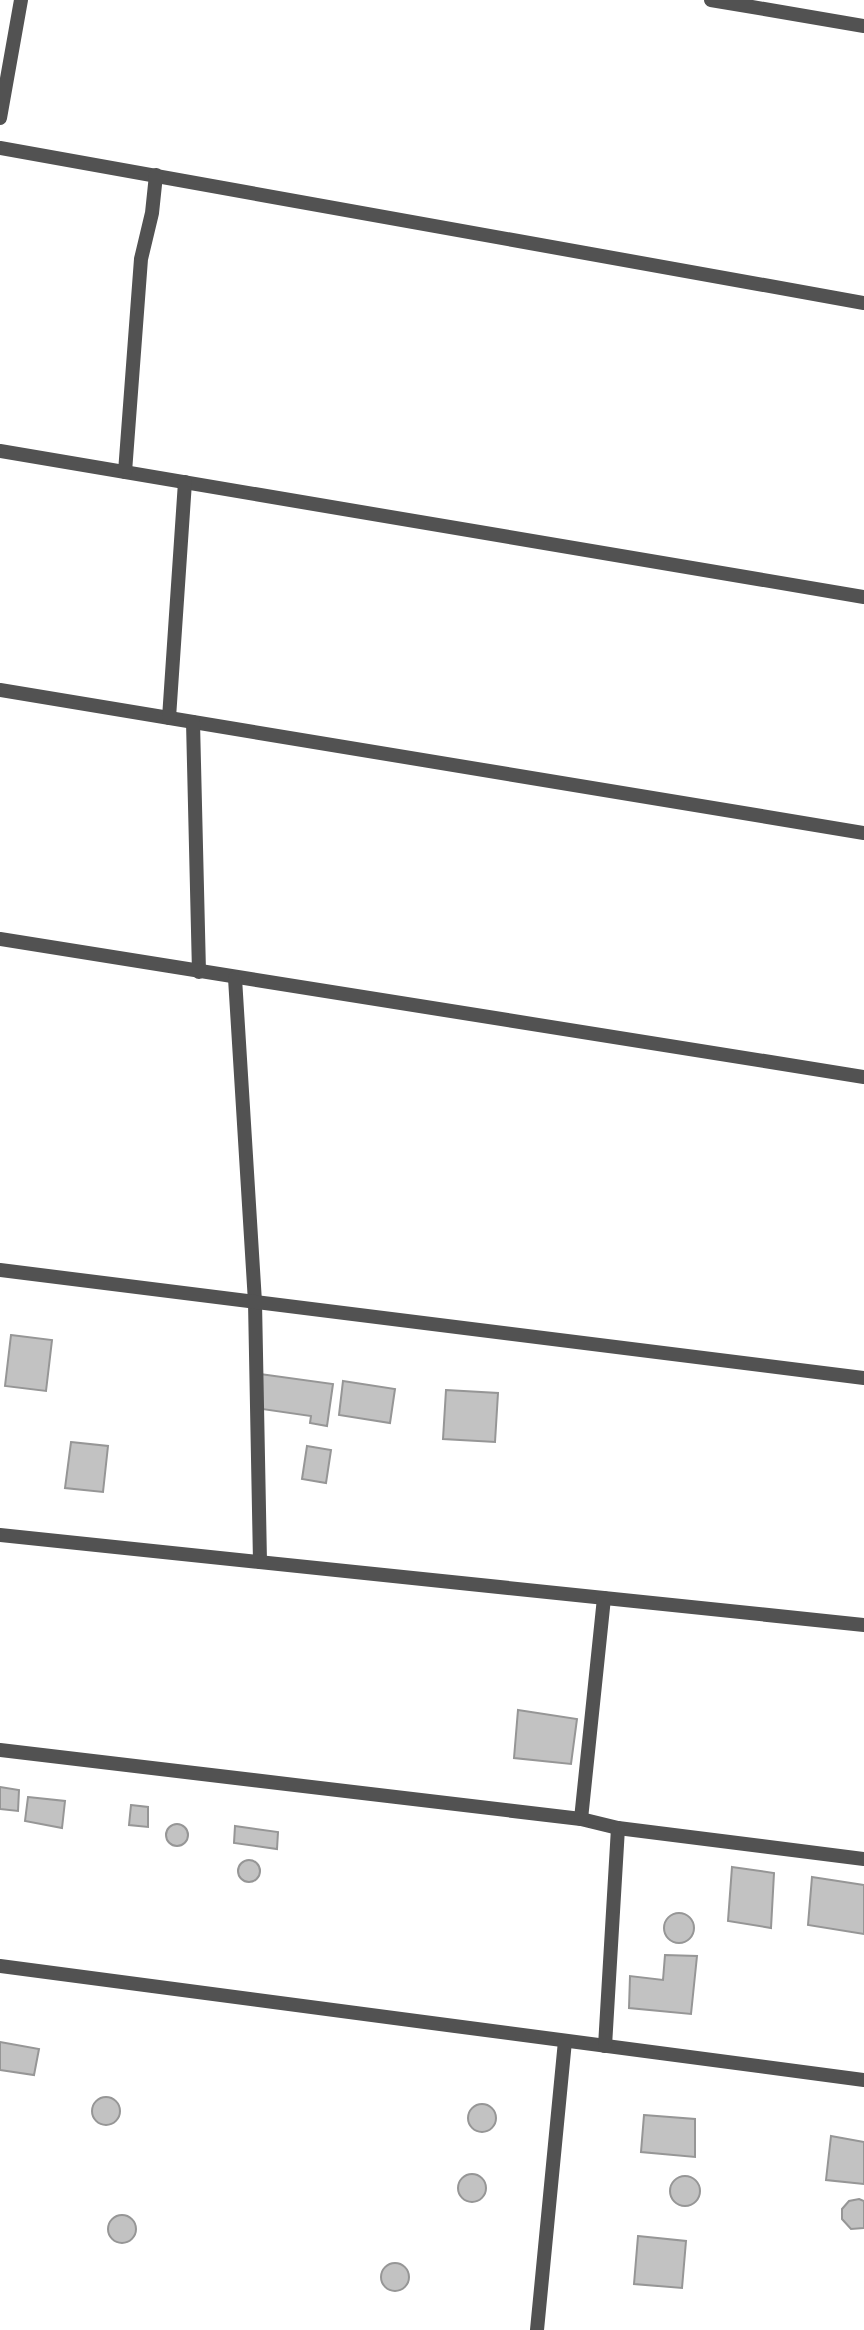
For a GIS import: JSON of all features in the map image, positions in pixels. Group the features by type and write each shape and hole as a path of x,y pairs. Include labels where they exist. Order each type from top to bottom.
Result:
{"street":[{"path":"0,118 22,0"},
{"path":"710,0 864,26"},
{"path":"0,148 864,303"},
{"path":"125,472 141,259 152,214 156,175"},
{"path":"0,451 864,597"},
{"path":"169,718 185,482"},
{"path":"0,691 864,833"},
{"path":"193,722 199,972"},
{"path":"0,939 864,1077"},
{"path":"235,978 255,1302 260,1562"},
{"path":"0,1270 864,1378"},
{"path":"0,1535 864,1625"},
{"path":"581,1819 604,1598"},
{"path":"0,1750 581,1819 618,1828 864,1859"},
{"path":"605,2046 618,1828"},
{"path":"0,1966 864,2080"},
{"path":"537,2330 565,2041"}],"building":[{"path":"11,1335 52,1340 46,1391 5,1386"},
{"path":"260,1374 333,1384 327,1426 310,1423 311,1416 255,1408"},
{"path":"343,1381 395,1389 390,1423 339,1415"},
{"path":"446,1390 498,1393 495,1442 443,1439"},
{"path":"71,1442 108,1446 103,1492 65,1488"},
{"path":"307,1446 331,1450 326,1483 302,1479"},
{"path":"518,1710 577,1719 571,1764 514,1758"},
{"path":"0,1787 19,1790 18,1811 0,1809"},
{"path":"28,1797 65,1801 62,1828 25,1821"},
{"path":"131,1805 148,1807 148,1827 129,1825"},
{"path":"177,1824 187,1831 188,1835 181,1845 177,1846 167,1839 166,1835 173,1825"},
{"path":"235,1826 278,1832 277,1849 234,1843"},
{"path":"249,1860 259,1867 260,1871 253,1881 249,1882 239,1875 238,1871 245,1861"},
{"path":"732,1867 774,1873 771,1928 728,1921"},
{"path":"812,1877 864,1885 864,1934 808,1925"},
{"path":"679,1913 690,1917 694,1928 690,1939 679,1943 668,1939 664,1928 668,1917"},
{"path":"665,1955 697,1956 691,2014 629,2008 630,1976 663,1980"},
{"path":"0,2042 39,2049 34,2075 0,2070"},
{"path":"106,2097 116,2101 120,2111 116,2121 106,2125 96,2121 92,2111 96,2101"},
{"path":"482,2104 492,2108 496,2118 492,2128 482,2132 472,2128 468,2118 472,2108"},
{"path":"644,2115 695,2119 695,2157 641,2152"},
{"path":"831,2136 864,2142 864,2184 826,2180"},
{"path":"472,2174 482,2178 486,2188 482,2198 472,2202 462,2198 458,2188 462,2178"},
{"path":"685,2176 696,2180 700,2191 696,2202 685,2206 674,2202 670,2191 674,2180"},
{"path":"849,2201 864,2201 864,2228 851,2229 842,2219 842,2209"},
{"path":"122,2215 132,2219 136,2229 132,2239 122,2243 112,2239 108,2229 112,2219"},
{"path":"638,2236 686,2241 682,2288 634,2284"},
{"path":"395,2263 405,2267 409,2277 405,2287 395,2291 385,2287 381,2277 385,2267"}]}
